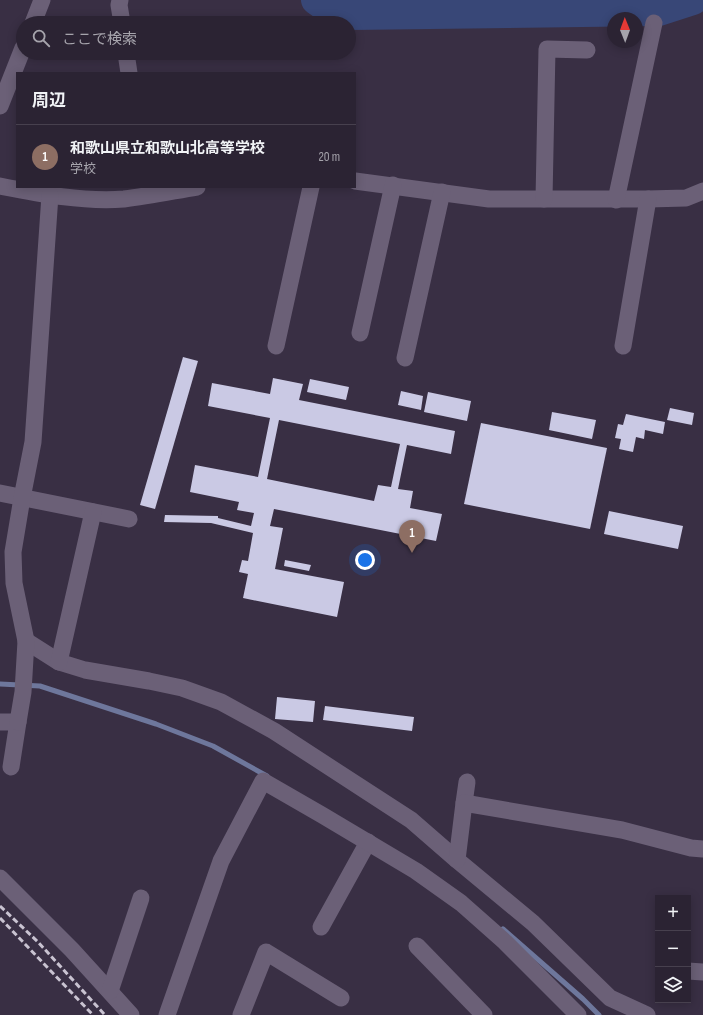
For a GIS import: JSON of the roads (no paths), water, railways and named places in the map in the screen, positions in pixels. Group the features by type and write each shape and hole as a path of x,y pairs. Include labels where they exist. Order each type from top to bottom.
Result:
{"street":[{"path":"36,16 42,0"},
{"path":"120,0 119,5 121,16"},
{"path":"616,200 654,23"},
{"path":"544,199 547,49 587,50"},
{"path":"0,106 18,60"},
{"path":"127,60 128,72"},
{"path":"356,181 489,199 616,200 686,198 703,191"},
{"path":"360,333 393,185"},
{"path":"0,186 50,196 95,199 124,193 150,195 191,188"},
{"path":"276,346 311,188"},
{"path":"405,358 442,192"},
{"path":"11,767 24,686 26,641 14,584 13,552 22,498 34,442 50,196"},
{"path":"623,346 648,199"},
{"path":"0,493 129,519"},
{"path":"59,662 93,512"},
{"path":"26,641 59,662 85,670 182,688 221,702 274,731 410,820 533,923 610,998 647,1015"},
{"path":"0,722 18,722"},
{"path":"167,1015 221,861 263,781 416,871 460,903 505,942 578,1015"},
{"path":"457,860 466,782"},
{"path":"464,803 622,830 703,850"},
{"path":"321,927 368,842"},
{"path":"0,878 72,950 131,1015"},
{"path":"110,991 141,898"},
{"path":"417,946 484,1015"},
{"path":"241,1015 266,952 341,998"},
{"path":"691,971 703,972"}],"waterway":[{"path":"316,0 326,7 351,15 659,11 693,0"},
{"path":"0,684 40,686 156,724 213,746 267,776"},
{"path":"503,929 583,999 599,1015"}],"railway":[{"path":"0,906 38,942 105,1015"},
{"path":"0,918 93,1015"}],"place":[{"name":"和歌山県立和歌山北高等学校","path":"412,553"}]}
